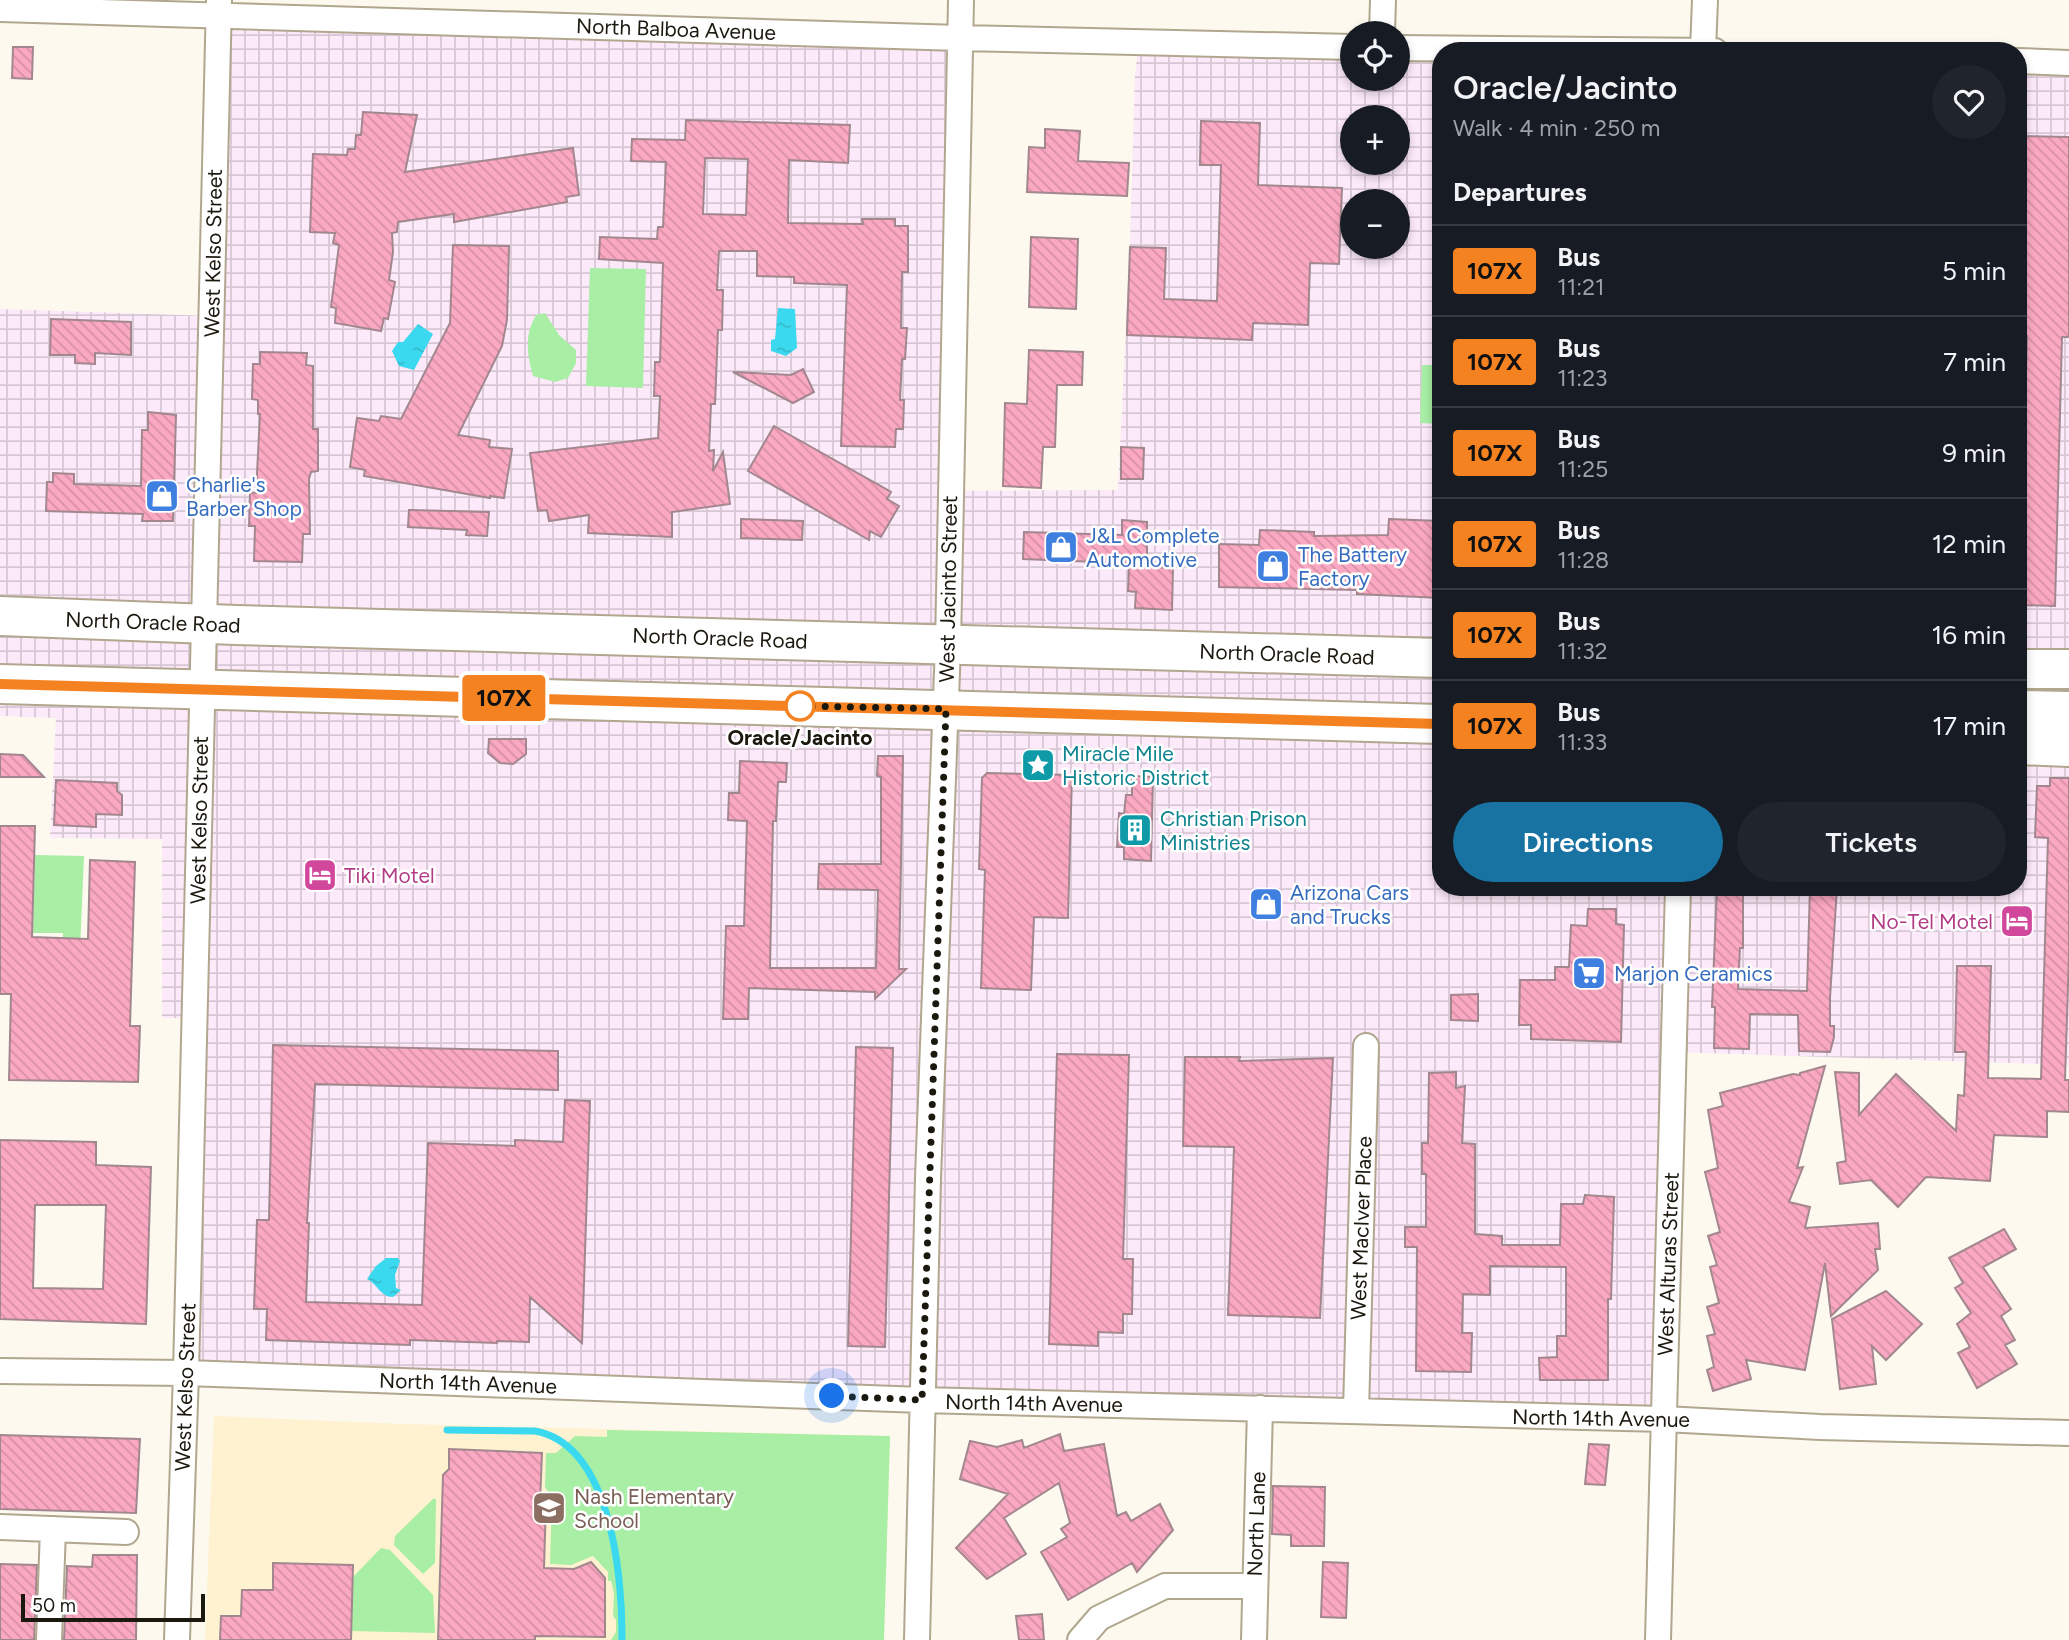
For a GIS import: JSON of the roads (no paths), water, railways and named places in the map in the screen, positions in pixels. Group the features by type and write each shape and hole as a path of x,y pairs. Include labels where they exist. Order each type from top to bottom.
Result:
{"main road":[{"name":"North Oracle Road","path":"0,616 1432,658"},
{"path":"2027,669 2069,669"},
{"path":"0,684 1432,724"},
{"path":"2027,710 2069,711"},
{"path":"2027,745 2069,747"}],"street":[{"name":"West Jacinto Street","path":"917,1640 922,1400 948,645 961,0"},
{"path":"1382,21 1383,0"},
{"path":"1703,42 1705,0"},
{"name":"North Balboa Avenue","path":"0,9 218,7 960,38 1340,47"},
{"name":"West Kelso Street","path":"177,1640 186,1373 218,7"},
{"path":"1410,48 1432,48"},
{"path":"2027,61 2069,63"},
{"name":"West Alturas Street","path":"1658,1640 1678,896"},
{"name":"West MacIver Place","path":"1356,1411 1366,1046"},
{"name":"North 14th Avenue","path":"0,1371 186,1373 922,1400 1664,1419 1820,1427 2069,1433"},
{"name":"North Lane","path":"1254,1640 1260,1408"},
{"path":"0,1527 126,1532"},
{"path":"49,1640 53,1530"},
{"path":"1080,1640 1099,1618 1165,1586 1255,1586"}],"water":[{"path":"778,308 795,309 797,348 786,356 771,351"},
{"path":"418,324 433,334 414,370 399,366 392,351"},
{"path":"386,1258 398,1258 400,1261 395,1275 396,1288 401,1290 393,1297 385,1295 367,1279"}],"waterway":[{"path":"447,1430 535,1431 561,1441 581,1461 596,1487 615,1550 622,1640"}],"place":[{"name":"Charlie's Barber Shop","path":"162,496"},
{"name":"J&L Complete Automotive","path":"1061,547"},
{"name":"The Battery Factory","path":"1273,566"},
{"name":"Oracle/Jacinto","path":"800,706"},
{"name":"Miracle Mile Historic District","path":"1038,765"},
{"name":"Christian Prison Ministries","path":"1135,830"},
{"name":"Tiki Motel","path":"320,875"},
{"name":"Arizona Cars and Trucks","path":"1266,904"},
{"name":"No-Tel Motel","path":"2017,921"},
{"name":"Marjon Ceramics","path":"1589,973"},
{"name":"Nash Elementary School","path":"549,1508"}]}
